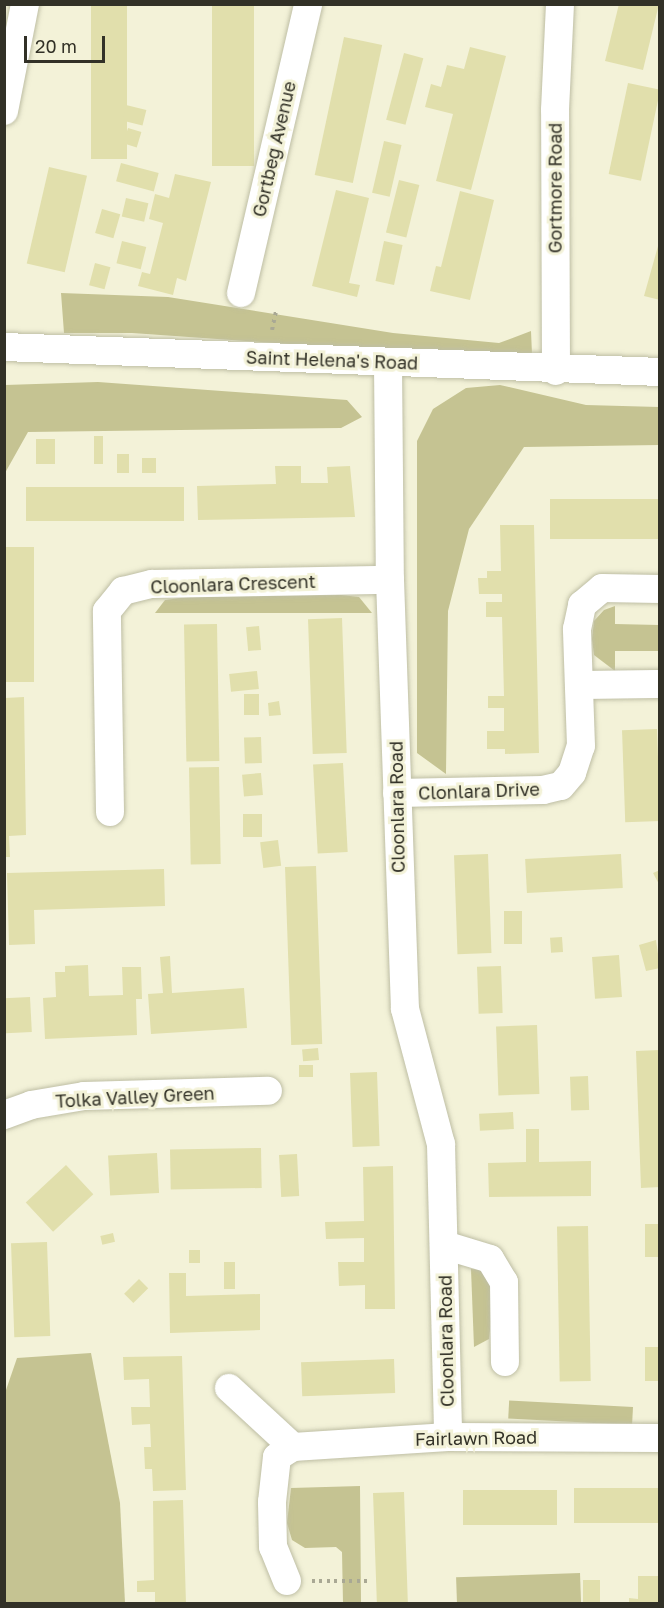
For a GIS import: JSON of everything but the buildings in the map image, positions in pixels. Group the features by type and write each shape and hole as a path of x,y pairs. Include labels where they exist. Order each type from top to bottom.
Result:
{"street":[{"path":"4,111 25,4"},
{"name":"Gortbeg Avenue","path":"242,293 308,4"},
{"name":"Gortmore Road","path":"554,6 555,371"},
{"name":"Saint Helena's Road","path":"4,348 555,371 660,372"},
{"name":"Cloonlara Road","path":"388,363 390,580 405,1009 441,1144 448,1437"},
{"name":"Cloonlara Crescent","path":"110,812 107,611 123,591 152,584 390,580"},
{"name":"Clonlara Drive","path":"397,793 543,790 561,786 579,759 576,629 582,605 591,594 602,588 660,589"},
{"path":"579,685 660,684"},
{"name":"Tolka Valley Green","path":"4,1115 31,1105 84,1096 268,1091"},
{"name":"Cloonlara Road","path":"444,1245 490,1259 504,1281 505,1362"},
{"path":"229,1388 293,1447 277,1457 272,1502 273,1547 287,1581"},
{"name":"Fairlawn Road","path":"293,1447 448,1437 660,1438"}],"path":[{"path":"272,332 276,311"},
{"path":"287,1581 367,1581"}],"shaded area":[{"path":"61,293 168,297 393,333 499,343 531,331 532,354 388,351 132,333 64,333"},
{"path":"98,382 347,400 362,417 341,428 28,432 5,473 5,385"},
{"path":"500,385 586,405 659,407 659,445 524,447 469,529 448,611 446,774 417,753 417,441 433,409 466,388"},
{"path":"341,595 359,597 372,613 155,613 165,600 188,597"},
{"path":"615,606 615,624 659,625 659,651 615,651 615,671 594,655 592,639 594,621 604,610"},
{"path":"471,1269 484,1270 494,1293 489,1339 474,1347"},
{"path":"91,1353 120,1503 125,1603 5,1603 5,1393 17,1358"},
{"path":"509,1401 633,1407 632,1425 508,1418"},
{"path":"360,1486 361,1603 343,1603 342,1552 336,1547 305,1548 292,1540 287,1523 291,1488"},
{"path":"580,1573 581,1603 457,1604 456,1577"}]}
